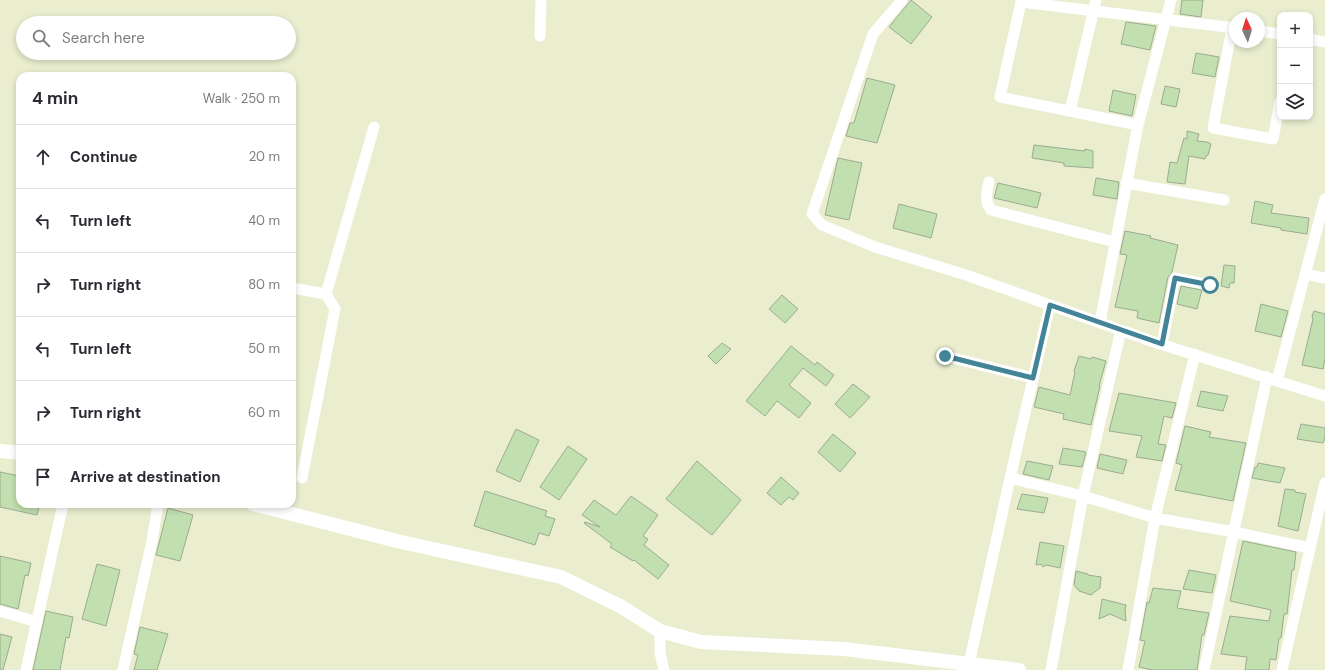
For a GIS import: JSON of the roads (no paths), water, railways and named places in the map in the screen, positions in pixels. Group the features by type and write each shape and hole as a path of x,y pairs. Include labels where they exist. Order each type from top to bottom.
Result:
{"street":[{"path":"540,36 541,0"},
{"path":"902,0 873,34 812,214 822,225 875,247 966,275 1162,344 1325,396"},
{"path":"1100,322 1138,125 1171,0"},
{"path":"1138,125 1000,97 1021,2 1094,5 1166,20 1229,27"},
{"path":"1070,111 1094,5"},
{"path":"1265,32 1277,34"},
{"path":"1313,40 1325,42"},
{"path":"1230,48 1213,128 1272,139 1277,116"},
{"path":"302,478 335,309 326,294 374,127"},
{"path":"988,182 986,198 991,210 1115,242"},
{"path":"1126,183 1224,200"},
{"path":"1204,670 1234,532 1272,379 1306,274 1324,207"},
{"path":"1306,274 1325,278"},
{"path":"1162,344 1175,278 1210,285"},
{"path":"296,289 326,294"},
{"path":"969,664 1050,305"},
{"path":"1051,670 1083,496 1121,330"},
{"path":"1128,670 1155,518 1195,354"},
{"path":"945,356 1033,378"},
{"path":"0,451 16,453"},
{"path":"1010,478 1083,496 1155,518 1234,532 1310,548"},
{"path":"1282,670 1325,483"},
{"path":"26,670 62,508"},
{"path":"123,670 152,541 157,508"},
{"path":"269,508 397,541 561,577 620,606 660,631 701,642 844,649 1019,670"},
{"path":"0,611 37,622"},
{"path":"660,631 660,654 664,670"}]}
